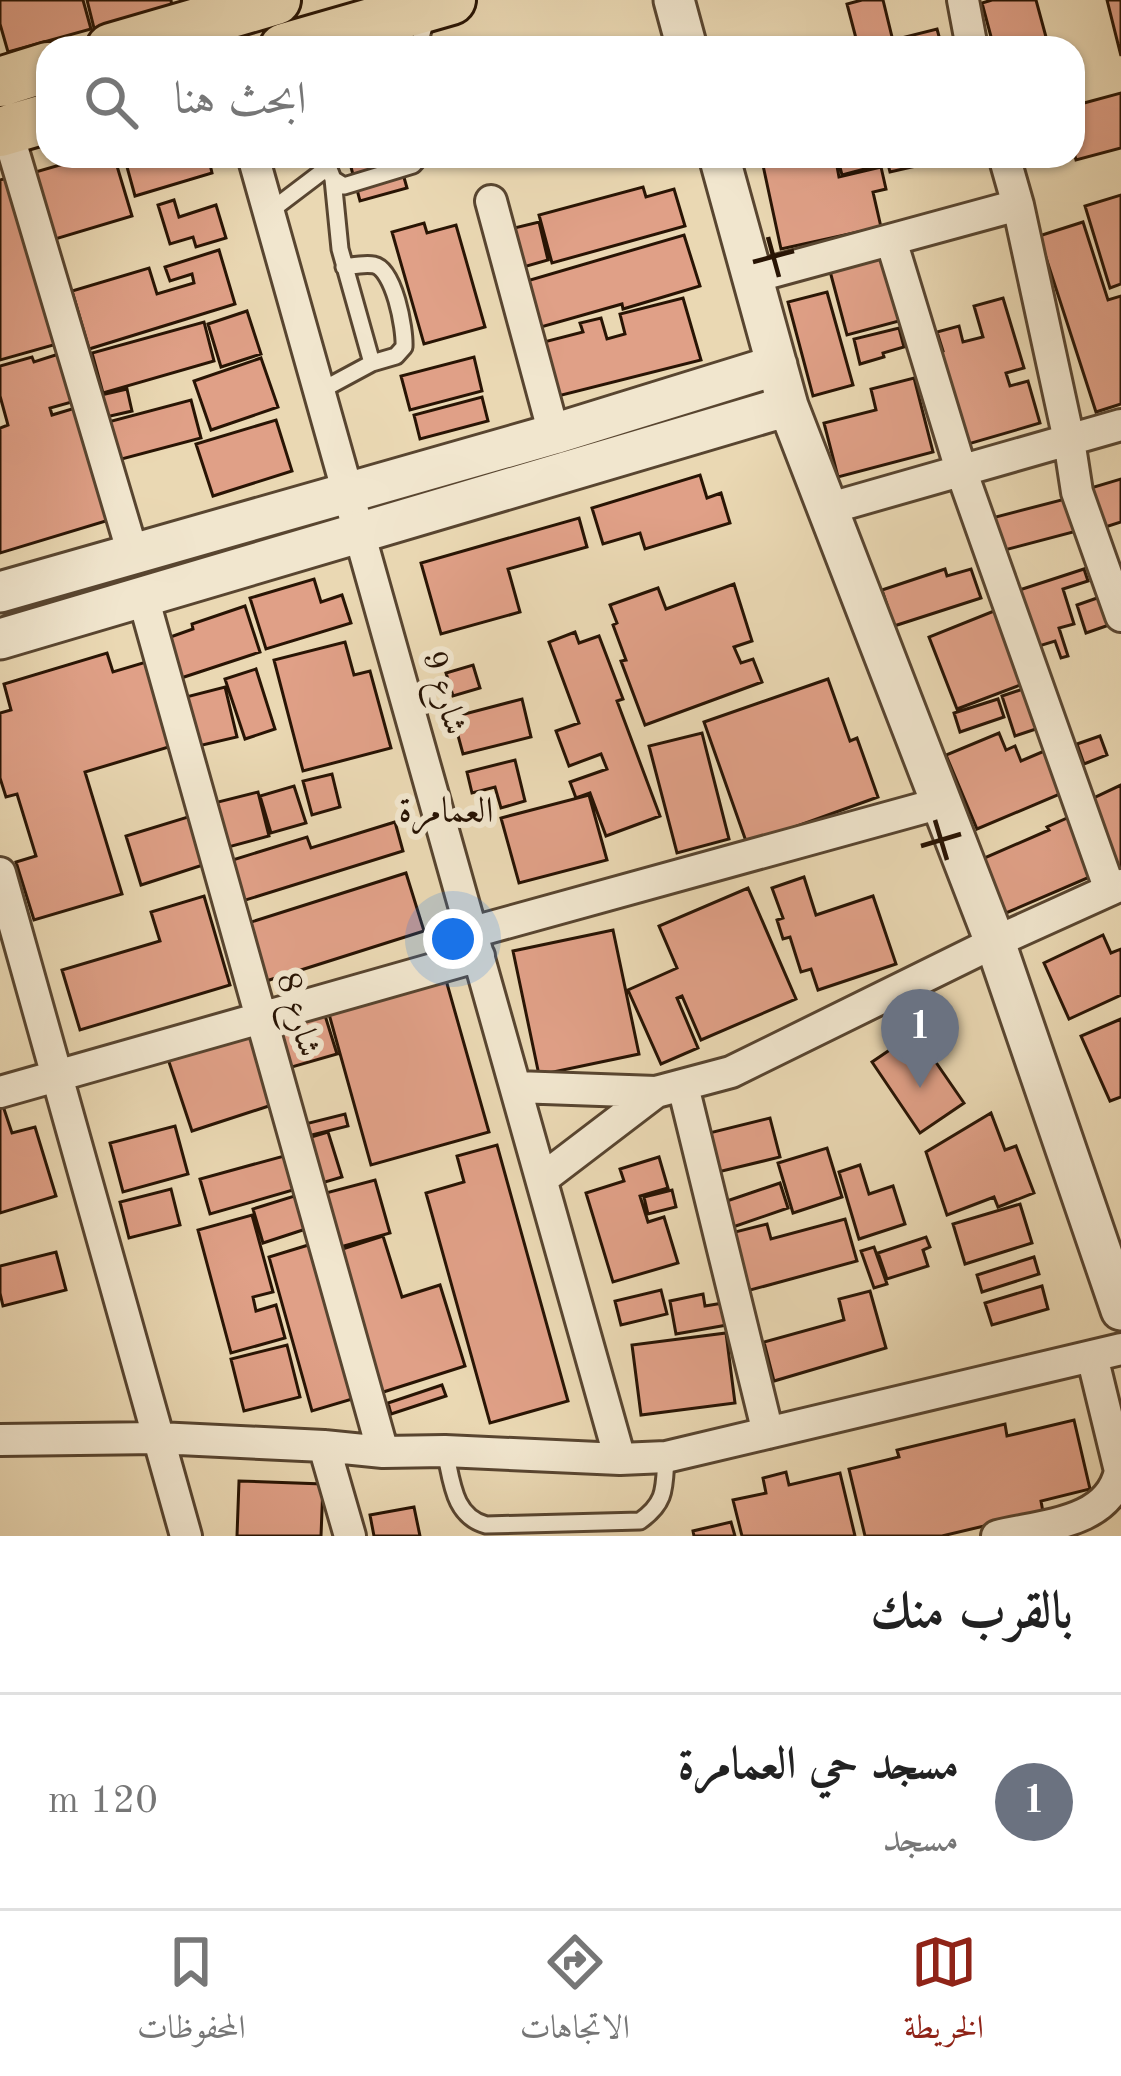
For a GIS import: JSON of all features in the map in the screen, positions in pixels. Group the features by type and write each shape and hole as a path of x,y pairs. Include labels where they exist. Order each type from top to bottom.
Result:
{"main road":[{"path":"141,36 208,9 276,0"},
{"path":"344,36 433,18"},
{"path":"0,82 36,71"}],"street":[{"path":"674,0 684,36"},
{"path":"963,0 970,36"},
{"path":"18,127 133,554"},
{"name":"شارع 9","path":"256,168 620,1459"},
{"path":"722,168 788,406 995,942 1121,1310"},
{"path":"1007,168 1077,493 1121,616"},
{"path":"491,201 554,434"},
{"path":"754,277 1018,206"},
{"path":"542,1179 669,1089 755,1062 1115,887 961,470 891,240"},
{"path":"0,592 554,434 777,365"},
{"path":"0,639 788,406"},
{"path":"827,508 1121,425"},
{"name":"شارع 8","path":"143,597 383,1452"},
{"path":"0,1092 260,1017 476,944 941,803"},
{"path":"0,874 185,1536"},
{"path":"516,1087 669,1089"},
{"path":"669,1089 768,1432"},
{"path":"0,1440 158,1438 383,1452 620,1459 666,1456 1106,1352 1120,1471 1116,1488 1088,1514 997,1536"},
{"path":"324,1446 350,1536"}],"lane":[{"path":"269,212 328,168"},
{"path":"328,168 344,186 403,168"},
{"path":"328,168 344,267 372,363"},
{"path":"320,391 372,363 396,356 404,346 391,282 384,270 374,265 344,267"},
{"path":"445,1451 462,1511 486,1526 640,1521 663,1496 666,1456"}],"building":[{"path":"0,0 83,0 91,29 66,36 36,36 36,44 8,52 0,24"},
{"path":"87,0 171,0 172,7 94,28"},
{"path":"883,0 892,36 855,36 847,4"},
{"path":"1036,0 1046,36 991,36 982,3"},
{"path":"1107,0 1121,0 1121,56"},
{"path":"937,29 939,36 909,36"},
{"path":"1121,93 1121,148 1085,158 1085,103"},
{"path":"49,168 118,168 132,216 52,240 32,173"},
{"path":"127,168 211,168 212,173 135,196"},
{"path":"351,168 401,168 407,188 360,201"},
{"path":"764,168 837,168 839,177 881,168 886,189 873,192 881,227 781,249"},
{"path":"840,168 869,168 842,175"},
{"path":"17,175 64,342 0,360 0,180"},
{"path":"643,187 646,197 674,189 685,226 552,263 539,215"},
{"path":"1121,195 1121,284 1110,288 1085,206"},
{"path":"174,200 179,217 216,205 226,238 196,247 193,237 170,244 158,205"},
{"path":"539,222 548,260 520,268 510,229"},
{"path":"1083,222 1108,300 1121,296 1121,404 1096,412 1039,236"},
{"path":"424,223 427,233 456,225 485,327 424,344 392,232"},
{"path":"684,235 700,286 534,329 520,283"},
{"path":"879,246 899,321 847,335 827,260"},
{"path":"219,250 235,304 89,349 72,291 149,268 157,294 194,283 192,274 170,281 165,267"},
{"path":"827,292 853,385 813,396 788,302"},
{"path":"683,298 701,360 554,397 540,343 583,332 580,323 601,318 607,339 625,334 620,314"},
{"path":"1003,298 1024,368 1006,373 1010,386 1028,381 1040,423 958,447 931,354 943,351 937,332 959,326 963,342 983,337 974,306"},
{"path":"247,311 261,354 221,367 208,324"},
{"path":"204,322 214,361 103,393 92,353"},
{"path":"899,328 904,347 860,364 854,339"},
{"path":"65,352 79,400 50,408 52,415 85,405 119,517 0,553 0,428 8,425 0,396 0,366"},
{"path":"474,357 482,391 410,410 401,376"},
{"path":"261,358 278,407 211,430 194,381"},
{"path":"914,378 933,452 838,477 824,423 876,410 871,389"},
{"path":"127,389 132,411 106,417 101,395"},
{"path":"482,397 488,421 420,439 414,415"},
{"path":"191,400 201,438 118,460 108,422"},
{"path":"276,420 292,471 213,496 196,444"},
{"path":"700,475 707,498 721,493 730,523 645,549 640,533 603,544 592,508"},
{"path":"1121,479 1121,522 1096,530 1084,490"},
{"path":"1069,498 1077,531 997,552 988,519"},
{"path":"579,518 587,547 508,569 520,612 441,634 421,563"},
{"path":"945,569 947,576 971,569 981,598 894,626 882,590"},
{"path":"1084,569 1088,581 1063,589 1074,624 1059,628 1068,656 1061,658 1055,641 1026,650 1007,594"},
{"path":"314,579 321,602 342,595 351,623 266,649 250,598"},
{"path":"734,584 752,641 734,647 741,663 753,659 762,682 645,725 621,661 626,660 610,605 658,588 666,609"},
{"path":"1100,597 1109,625 1086,633 1077,605"},
{"path":"245,606 260,652 175,680 162,640"},
{"path":"999,609 1028,682 957,709 929,637"},
{"path":"575,632 579,643 599,636 623,699 617,701 660,816 606,836 590,793 576,798 570,782 607,769 601,754 569,766 556,731 579,723 549,642"},
{"path":"345,642 354,675 370,671 391,748 303,771 274,660"},
{"path":"107,653 113,672 146,662 172,746 85,772 122,894 34,920 16,862 36,856 17,794 6,797 0,778 0,713 11,710 4,684"},
{"path":"473,665 480,688 453,696 446,673"},
{"path":"256,669 275,729 245,739 225,679"},
{"path":"828,679 850,741 857,738 878,797 747,844 704,722"},
{"path":"1032,686 1045,726 1015,736 1002,696"},
{"path":"225,687 237,737 194,747 182,698"},
{"path":"522,699 531,737 463,754 453,717"},
{"path":"998,699 1004,717 960,732 954,713"},
{"path":"702,733 729,839 677,853 649,746"},
{"path":"999,733 1006,750 1015,746 1021,761 1049,749 1067,791 977,829 946,755"},
{"path":"1100,736 1107,755 1084,764 1077,744"},
{"path":"515,760 525,801 501,808 495,787 472,793 467,772"},
{"path":"332,774 340,807 312,815 303,781"},
{"path":"1121,785 1121,867 1114,870 1083,803"},
{"path":"294,786 306,823 271,833 260,796"},
{"path":"258,792 269,836 221,849 210,804"},
{"path":"589,795 607,860 519,883 501,818"},
{"path":"1074,815 1099,873 1006,913 982,859"},
{"path":"191,816 206,864 141,885 126,836"},
{"path":"395,822 403,851 236,903 223,863 307,837 311,848"},
{"path":"406,873 424,931 263,982 245,924"},
{"path":"804,877 816,915 873,896 896,964 818,990 811,969 801,972 790,937 783,939 777,920 783,918 772,888"},
{"path":"748,888 796,999 701,1040 682,996 677,998 698,1048 661,1064 628,990 677,968 659,926"},
{"path":"204,896 230,985 80,1030 62,970 160,941 151,912"},
{"path":"613,930 639,1054 539,1075 513,951"},
{"path":"1103,935 1111,953 1121,949 1121,995 1069,1019 1044,963"},
{"path":"444,973 489,1132 371,1165 329,1014 383,999 380,990"},
{"path":"323,1009 337,1054 285,1069 272,1025"},
{"path":"1121,1019 1121,1097 1110,1101 1081,1036"},
{"path":"255,1022 281,1102 192,1131 168,1059"},
{"path":"928,1024 947,1053 935,1061 964,1103 920,1133 872,1062"},
{"path":"0,1097 12,1133 35,1127 56,1196 0,1213"},
{"path":"991,1113 1005,1150 1016,1146 1034,1193 998,1207 994,1197 947,1215 926,1152"},
{"path":"345,1114 348,1126 308,1136 305,1124"},
{"path":"770,1118 780,1157 718,1172 709,1133"},
{"path":"175,1126 188,1174 123,1192 110,1143"},
{"path":"328,1132 342,1177 315,1185 301,1140"},
{"path":"497,1145 568,1401 490,1423 426,1193 464,1182 457,1156"},
{"path":"827,1148 842,1197 793,1213 778,1163"},
{"path":"284,1156 293,1190 210,1214 200,1179"},
{"path":"659,1157 668,1188 640,1196 648,1222 664,1217 678,1263 613,1282 586,1193 624,1181 620,1169"},
{"path":"860,1165 869,1194 893,1186 905,1224 859,1239 839,1172"},
{"path":"375,1180 390,1233 337,1248 322,1194"},
{"path":"780,1183 788,1208 730,1228 721,1203"},
{"path":"171,1189 180,1225 129,1238 120,1202"},
{"path":"672,1190 676,1207 648,1214 644,1197"},
{"path":"304,1193 315,1226 263,1243 253,1209"},
{"path":"1020,1204 1032,1243 965,1264 953,1224"},
{"path":"252,1215 273,1292 253,1297 256,1311 276,1305 285,1338 231,1353 198,1230"},
{"path":"845,1219 857,1261 743,1292 727,1234 767,1224 771,1239"},
{"path":"383,1236 402,1297 440,1285 465,1366 377,1394 333,1252"},
{"path":"926,1237 930,1247 923,1250 928,1266 887,1279 878,1253"},
{"path":"315,1243 359,1397 312,1411 269,1257"},
{"path":"874,1247 887,1284 874,1288 861,1251"},
{"path":"56,1252 66,1290 3,1306 0,1266"},
{"path":"1034,1257 1039,1274 982,1292 977,1275"},
{"path":"1042,1286 1048,1309 992,1325 985,1303"},
{"path":"661,1290 667,1314 621,1325 615,1301"},
{"path":"870,1291 886,1348 774,1381 764,1342 844,1320 839,1299"},
{"path":"703,1294 705,1306 723,1303 727,1325 676,1334 670,1301"},
{"path":"726,1333 735,1403 641,1415 632,1345"},
{"path":"287,1345 300,1397 244,1411 231,1359"},
{"path":"442,1385 446,1396 391,1414 388,1403"},
{"path":"1074,1420 1090,1489 1041,1501 1043,1512 942,1536 865,1536 849,1469 899,1457 897,1450 1005,1424 1007,1436"},
{"path":"786,1472 789,1485 840,1473 855,1536 742,1536 733,1500 766,1493 763,1478"},
{"path":"239,1481 323,1484 321,1536 237,1536"},
{"path":"414,1507 420,1536 374,1536 370,1515"},
{"path":"731,1522 735,1536 694,1536 693,1531"}],"place":[{"name":"مسجد حي العمامرة","path":"920,1088"}],"district":[{"name":"العمامرة","path":"446,813"}]}
